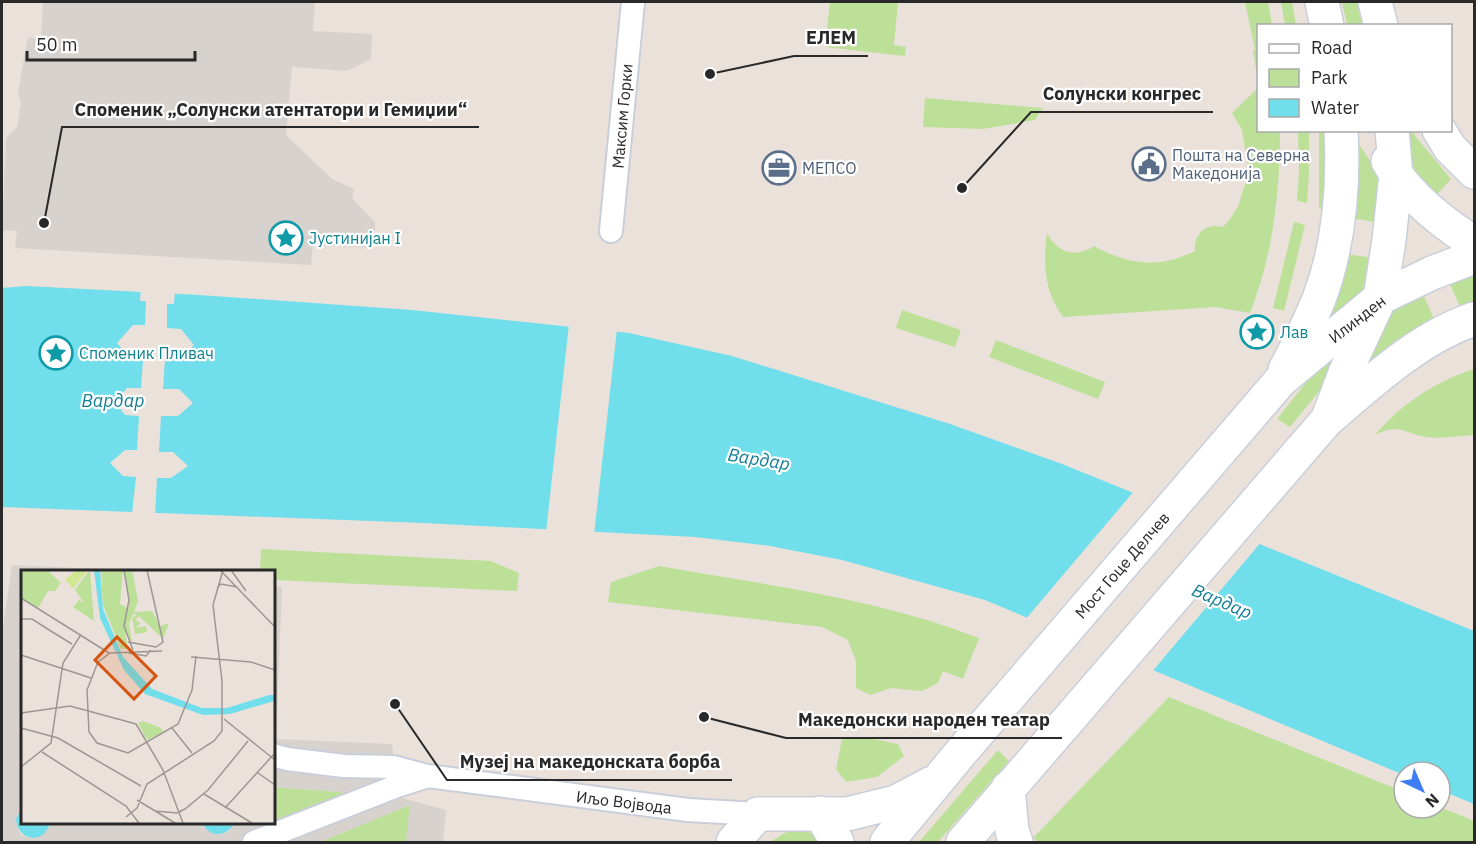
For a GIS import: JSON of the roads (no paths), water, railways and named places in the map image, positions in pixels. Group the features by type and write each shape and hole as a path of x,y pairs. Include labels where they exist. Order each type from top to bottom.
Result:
{"street":[{"name":"Максим Горки","path":"611,231 633,2"},
{"path":"1322,2 1327,24"},
{"path":"1375,2 1380,24"},
{"path":"1281,380 1311,319 1327,270 1336,232 1341,195 1341,132"},
{"path":"1373,132 1396,175 1442,220 1474,243"},
{"path":"1327,420 1345,373 1380,298 1396,175 1392,132"},
{"path":"1440,132 1450,148 1474,172"},
{"name":"Илинден","path":"1281,380 1380,298 1432,273 1474,257"},
{"path":"963,843 1327,420 1391,366 1455,325 1474,319"},
{"name":"Мост Гоце Делчев","path":"887,843 963,750 1281,380"},
{"name":"Иљо Војвода","path":"274,755 344,766 394,767 428,776 688,810 758,814 847,814 896,802 940,779"},
{"name":"Иљо Војвода","path":"254,843 397,786 428,776"},
{"path":"1008,788 1012,831 1016,843"},
{"path":"820,813 837,843"},
{"path":"733,843 758,814"}],"water":[{"name":"Вардар","path":"27,286 199,295 412,310 629,333 732,356 950,424 1062,464 1474,631 1474,804 1452,795 1452,760 1392,760 1392,770 985,600 842,560 770,546 695,537 424,523 2,507 2,288"},
{"path":"21,810 21,823 50,823 43,834 32,838 22,833 16,819"},
{"path":"203,823 234,823 228,831 218,834 205,827"}],"place":[{"name":"ЕЛЕМ","path":"710,74"},
{"name":"Пошта на Северна Македонија","path":"1149,164"},
{"name":"МЕПСО","path":"779,168"},
{"name":"Солунски конгрес","path":"962,188"},
{"name":"Споменик „Солунски атентатори и Гемиџии“","path":"44,223"},
{"name":"Јустинијан I","path":"286,238"},
{"name":"Лав","path":"1257,332"},
{"name":"Споменик Пливач","path":"56,353"},
{"name":"Музеј на македонската борба","path":"395,704"},
{"name":"Македонски народен театар","path":"704,717"}]}
